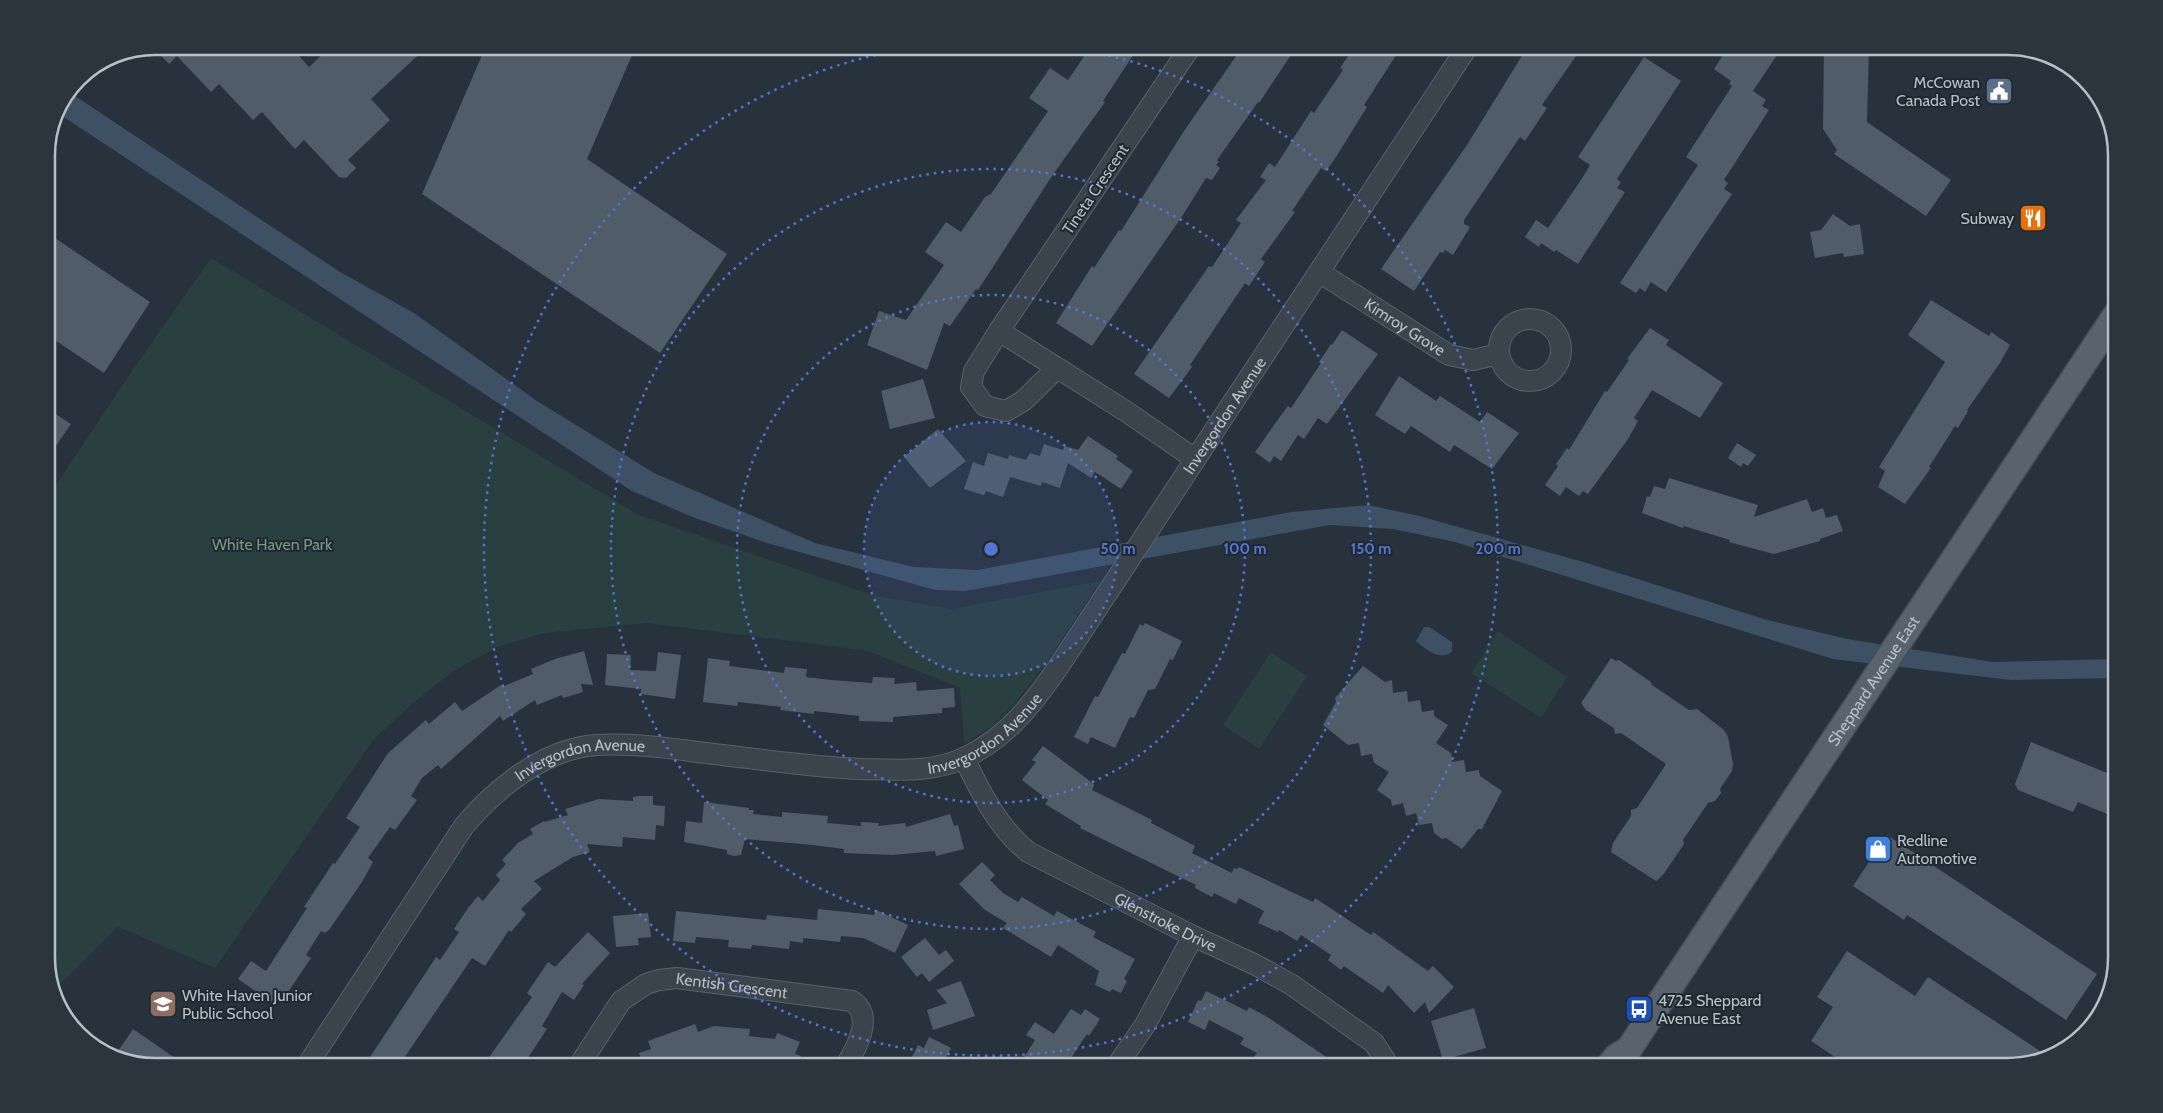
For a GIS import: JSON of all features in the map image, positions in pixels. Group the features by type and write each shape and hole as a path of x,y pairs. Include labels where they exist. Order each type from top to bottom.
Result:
{"main road":[{"name":"Sheppard Avenue East","path":"1615,1058 1629,1058 1852,712 2108,327"}],"street":[{"name":"Tineta Crescent","path":"1056,369 1022,401 1006,411 985,406 971,387 974,371 999,332 1185,55"},
{"name":"Invergordon Avenue","path":"312,1058 464,826 492,795 512,780 550,758 594,745 640,745 837,768 926,769 964,758 1000,737 1018,720 1046,686 1462,55"},
{"name":"Kimroy Grove","path":"1319,272 1449,355 1473,360 1499,354"},
{"path":"999,332 1127,412 1195,458"},
{"name":"Glenstroke Drive","path":"964,758 982,795 1010,837 1028,852 1193,936 1256,965 1292,985 1374,1043 1384,1058"},
{"path":"1122,1058 1145,1025 1193,936"},
{"name":"Kentish Crescent","path":"584,1058 621,1001 646,984 677,978 852,1001 858,1005 863,1014 863,1031 850,1058"}],"green space":[{"name":"White Haven Park","path":"211,258 639,515 872,595 951,609 1100,581 1046,663 1015,703 994,725 964,744 960,688 868,651 647,623 544,633 497,647 452,672 412,704 374,739 215,968 118,927 59,985 55,964 55,486 134,368"},
{"path":"1498,631 1567,677 1541,718 1471,673"},
{"path":"1271,652 1307,676 1259,749 1223,725"}],"water":[{"path":"75,96 340,272 414,313 537,401 654,473 815,543 914,567 977,570 1292,512 1368,505 1419,516 1587,563 1767,620 1847,639 1993,662 2108,659 2108,678 2011,680 1833,659 1455,542 1393,529 1330,525 965,591 935,590 767,543 695,518 632,491 63,117 72,100"},
{"path":"1424,627 1429,627 1452,642 1452,652 1438,655 1416,641"}],"building":[{"path":"161,55 298,55 309,67 322,55 418,55 371,99 390,120 348,160 356,168 346,178 339,177 304,140 295,149 262,112 253,120 219,84 211,92 177,56 169,64"},
{"path":"482,55 632,55 587,159 727,254 660,353 422,194"},
{"path":"1085,55 1133,55 1103,101 1105,102 1054,173 978,290 976,289 950,326 944,323 927,370 867,345 879,311 906,320 944,265 925,252 946,222 961,232 985,197 991,194 1048,111 1029,98 1050,68 1068,80"},
{"path":"1237,55 1291,55 1217,160 1219,162 1216,165 1220,168 1212,180 1206,178 1181,218 1092,346 1056,323 1092,266 1094,268 1119,230 1121,231 1184,131"},
{"path":"1349,55 1396,55 1364,105 1367,107 1336,157 1326,171 1321,168 1292,211 1295,212 1261,259 1265,262 1249,286 1245,283 1190,365 1192,367 1169,398 1134,374 1209,266 1212,267 1241,223 1236,220 1266,180 1260,177 1269,163 1275,167 1311,111 1314,113 1343,70 1340,68"},
{"path":"1522,55 1577,55 1542,105 1547,108 1525,141 1520,137 1464,220 1464,224 1470,227 1453,255 1445,250 1443,253 1440,252 1414,291 1381,269 1467,145"},
{"path":"1723,55 1777,55 1753,91 1766,100 1762,106 1769,110 1724,180 1728,183 1724,189 1732,194 1666,292 1651,282 1645,292 1640,288 1636,293 1620,283 1698,165 1686,157 1732,86 1729,84 1731,81 1714,69"},
{"path":"1824,55 1869,55 1867,122 1951,180 1926,216 1834,154 1837,150 1823,129"},
{"path":"1644,57 1681,81 1617,179 1621,182 1617,188 1625,192 1578,264 1541,243 1539,247 1525,237 1536,220 1548,228 1583,177 1590,165 1578,157"},
{"path":"1833,214 1850,226 1860,224 1864,254 1844,257 1843,253 1815,258 1810,232 1821,230"},
{"path":"55,238 150,302 104,373 55,340"},
{"path":"1931,300 1989,336 1991,332 2010,345 2000,363 1967,410 1958,428 1955,426 1929,467 1931,468 1905,504 1878,487 1885,471 1879,467 1945,362 1908,335"},
{"path":"1650,328 1669,340 1666,345 1723,383 1700,418 1652,390 1634,418 1638,421 1628,439 1588,494 1583,491 1579,496 1566,487 1560,496 1545,485 1558,466 1556,464 1567,448 1569,450 1605,391 1607,392 1629,360 1627,359"},
{"path":"1342,330 1378,354 1327,424 1318,418 1304,439 1298,435 1281,461 1274,456 1270,463 1255,452 1288,406 1291,408 1321,363 1319,362"},
{"path":"1399,376 1436,401 1440,396 1480,422 1487,412 1519,433 1492,469 1454,445 1450,452 1411,426 1405,434 1375,415"},
{"path":"923,379 935,418 890,429 881,391"},
{"path":"55,414 71,424 55,447"},
{"path":"938,429 966,461 930,488 904,457"},
{"path":"1088,436 1118,456 1116,459 1133,471 1121,489 1095,472 1091,478 1068,463 1060,488 1042,482 1041,486 1010,477 1003,497 986,491 984,495 964,489 973,462 984,466 988,453 1008,459 1009,455 1026,460 1030,453 1040,456 1044,444 1063,450 1065,446 1078,450"},
{"path":"1737,443 1756,455 1748,466 1743,463 1741,467 1728,458"},
{"path":"1669,478 1758,505 1754,517 1807,499 1812,512 1823,508 1826,518 1837,515 1843,531 1820,539 1820,541 1774,554 1729,542 1730,540 1684,526 1683,528 1642,513 1647,496 1650,497 1654,486 1665,489"},
{"path":"1145,623 1182,641 1173,660 1170,659 1155,689 1148,690 1134,718 1130,717 1115,748 1091,737 1088,744 1074,737 1095,696 1098,697 1122,653 1125,654 1140,624 1143,626"},
{"path":"584,651 593,685 581,684 583,692 563,698 562,695 537,705 535,700 503,721 500,716 441,769 438,765 422,778 411,796 417,800 395,830 390,827 368,858 373,862 362,882 329,930 325,933 321,931 306,955 311,958 286,995 280,990 272,1002 238,979 251,961 266,971 307,908 304,907 360,827 346,818 388,753 426,720 429,724 455,702 462,711 501,685 502,687 533,674 531,669 555,659"},
{"path":"658,652 681,655 675,699 641,694 641,689 605,685 607,654 631,655 630,670 656,671"},
{"path":"708,658 730,661 729,666 784,673 785,667 807,669 806,677 831,680 872,683 873,677 895,678 894,684 916,682 917,691 954,688 955,707 942,708 942,713 893,717 893,722 859,721 859,716 814,711 814,714 780,710 781,707 738,702 737,706 703,702"},
{"path":"1611,658 1616,661 1619,660 1689,710 1697,709 1724,730 1728,737 1733,764 1732,771 1720,789 1721,793 1715,801 1708,803 1683,840 1684,844 1663,875 1656,881 1611,852 1613,843 1631,816 1631,810 1637,808 1666,764 1621,733 1615,734 1614,728 1586,710 1581,703"},
{"path":"1363,666 1385,682 1392,680 1393,693 1407,691 1408,702 1420,700 1422,712 1434,710 1434,716 1448,725 1436,743 1451,753 1452,762 1464,760 1466,772 1479,770 1480,776 1502,791 1482,829 1478,829 1462,849 1446,838 1442,839 1434,833 1432,823 1419,825 1416,813 1406,816 1403,803 1392,806 1391,800 1377,790 1389,772 1374,763 1372,754 1361,756 1359,743 1348,745 1323,725 1336,702 1335,698"},
{"path":"2031,742 2108,773 2108,814 2078,802 2073,812 2018,790 2015,784"},
{"path":"1043,746 1094,784 1092,790 1152,820 1151,823 1195,846 1192,853 1232,873 1234,868 1237,869 1239,867 1313,902 1315,898 1371,935 1373,932 1428,971 1433,966 1454,987 1429,1013 1425,1002 1414,1013 1388,985 1383,993 1344,966 1341,970 1328,960 1331,955 1301,935 1297,941 1279,930 1278,932 1258,923 1264,911 1239,898 1236,904 1214,893 1212,897 1195,888 1196,885 1080,828 1081,826 1045,804 1048,800 1022,780 1036,762 1032,760"},
{"path":"653,796 653,805 665,806 664,826 656,825 655,840 623,837 622,847 587,844 590,852 573,857 534,881 542,889 521,909 526,914 511,932 509,930 485,966 472,958 404,1058 370,1057 436,957 440,960 459,932 454,929 468,908 478,896 483,901 500,880 496,875 506,864 502,860 518,843 533,834 530,829 544,821 568,815 565,809 599,799 633,801 633,797"},
{"path":"704,802 749,808 749,810 754,810 753,814 782,817 782,812 828,816 827,823 861,826 861,822 879,823 878,826 905,823 906,827 950,814 954,826 958,825 964,849 936,856 935,851 893,855 844,853 844,849 745,839 741,855 734,856 727,854 727,850 684,842 686,821 702,823"},
{"path":"1887,835 2097,974 2066,1020 1907,915 1904,920 1853,886"},
{"path":"982,862 995,875 990,880 1003,893 1018,902 1022,897 1054,916 1057,911 1096,932 1093,937 1135,959 1124,979 1127,981 1121,993 1112,989 1110,992 1095,985 1099,971 1058,945 1051,957 1003,928 1007,923 985,910 959,884"},
{"path":"818,909 874,915 876,910 908,925 895,953 863,938 841,936 840,942 803,938 803,943 790,941 789,949 752,945 751,949 728,947 729,940 696,937 695,943 673,941 676,911 766,920 767,915 817,920"},
{"path":"648,913 651,937 638,938 639,945 616,947 613,916"},
{"path":"588,932 610,953 582,984 584,985 574,1000 562,992 542,1026 547,1029 528,1058 488,1058 532,997 527,993 548,962 555,967"},
{"path":"925,938 939,955 946,950 954,961 929,982 922,973 917,977 901,957"},
{"path":"1847,951 1915,996 1928,977 2041,1052 2034,1055 2008,1058 1836,1058 1811,1041 1833,1007 1817,997"},
{"path":"961,981 975,1016 933,1030 927,1010 947,1003 936,990"},
{"path":"1206,991 1247,1011 1249,1007 1269,1018 1328,1058 1253,1058 1257,1053 1240,1044 1244,1038 1209,1020 1205,1030 1188,1022 1198,1000 1201,1001"},
{"path":"1474,1008 1486,1048 1450,1058 1442,1058 1431,1021"},
{"path":"1071,1009 1081,1015 1085,1009 1100,1019 1071,1058 1024,1058 1035,1040 1026,1035 1035,1022 1054,1034"},
{"path":"695,1024 698,1032 714,1026 750,1029 749,1036 775,1039 777,1033 800,1042 795,1054 801,1056 800,1058 640,1058 639,1053 651,1049 648,1041"},
{"path":"133,1029 175,1058 142,1057 118,1051"},
{"path":"929,1037 951,1048 946,1058 912,1058 918,1045 924,1048"}],"place":[{"name":"McCowan Canada Post","path":"1999,91"},
{"name":"Subway","path":"2033,218"},
{"name":"Redline Automotive","path":"1878,849"},
{"name":"White Haven Junior Public School","path":"163,1004"},
{"name":"4725 Sheppard Avenue East","path":"1639,1009"}]}
